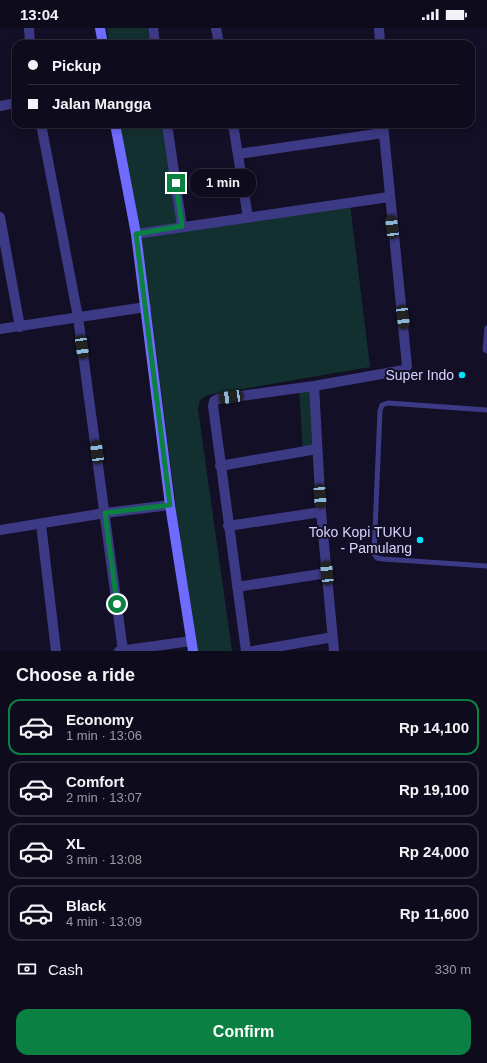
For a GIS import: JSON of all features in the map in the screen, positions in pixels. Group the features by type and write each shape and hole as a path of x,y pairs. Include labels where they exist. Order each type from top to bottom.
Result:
{"street":[{"path":"29,28 30,40"},
{"path":"100,28 102,40"},
{"path":"153,28 154,40"},
{"path":"218,28 219,40"},
{"path":"379,28 380,40"},
{"path":"0,106 12,104"},
{"path":"42,128 78,316 105,513 121,651 192,646 170,505 136,234 116,128"},
{"path":"168,128 182,226"},
{"path":"234,128 248,218"},
{"path":"238,154 383,128 407,366 404,370 314,386 218,399 214,402 213,406 220,466 246,651"},
{"path":"136,234 182,226 248,218 389,197"},
{"path":"0,217 20,326"},
{"path":"0,329 78,316 146,307"},
{"path":"314,386 321,512 334,651"},
{"path":"220,466 317,448"},
{"path":"0,530 105,513 170,505"},
{"path":"228,526 321,512"},
{"path":"41,524 56,651"},
{"path":"237,587 327,573"},
{"path":"253,651 333,637"}],"lane":[{"path":"487,328 485,350 487,351"},
{"path":"487,410 388,403 382,405 380,411 374,554 377,558 383,559 487,566"}],"green space":[{"path":"107,28 147,28 149,40 108,40"},
{"path":"121,128 166,128 185,228 350,204 370,367 208,395 200,400 198,409 232,651 197,651 177,516 151,312"},
{"path":"314,386 317,449 303,451 299,388"}],"place":[{"name":"Super Indo","path":"462,375"},
{"name":"Toko Kopi TUKU - Pamulang","path":"420,540"}],"route":[{"path":"117,604 105,513 170,505 136,234 182,226 176,183"}]}
